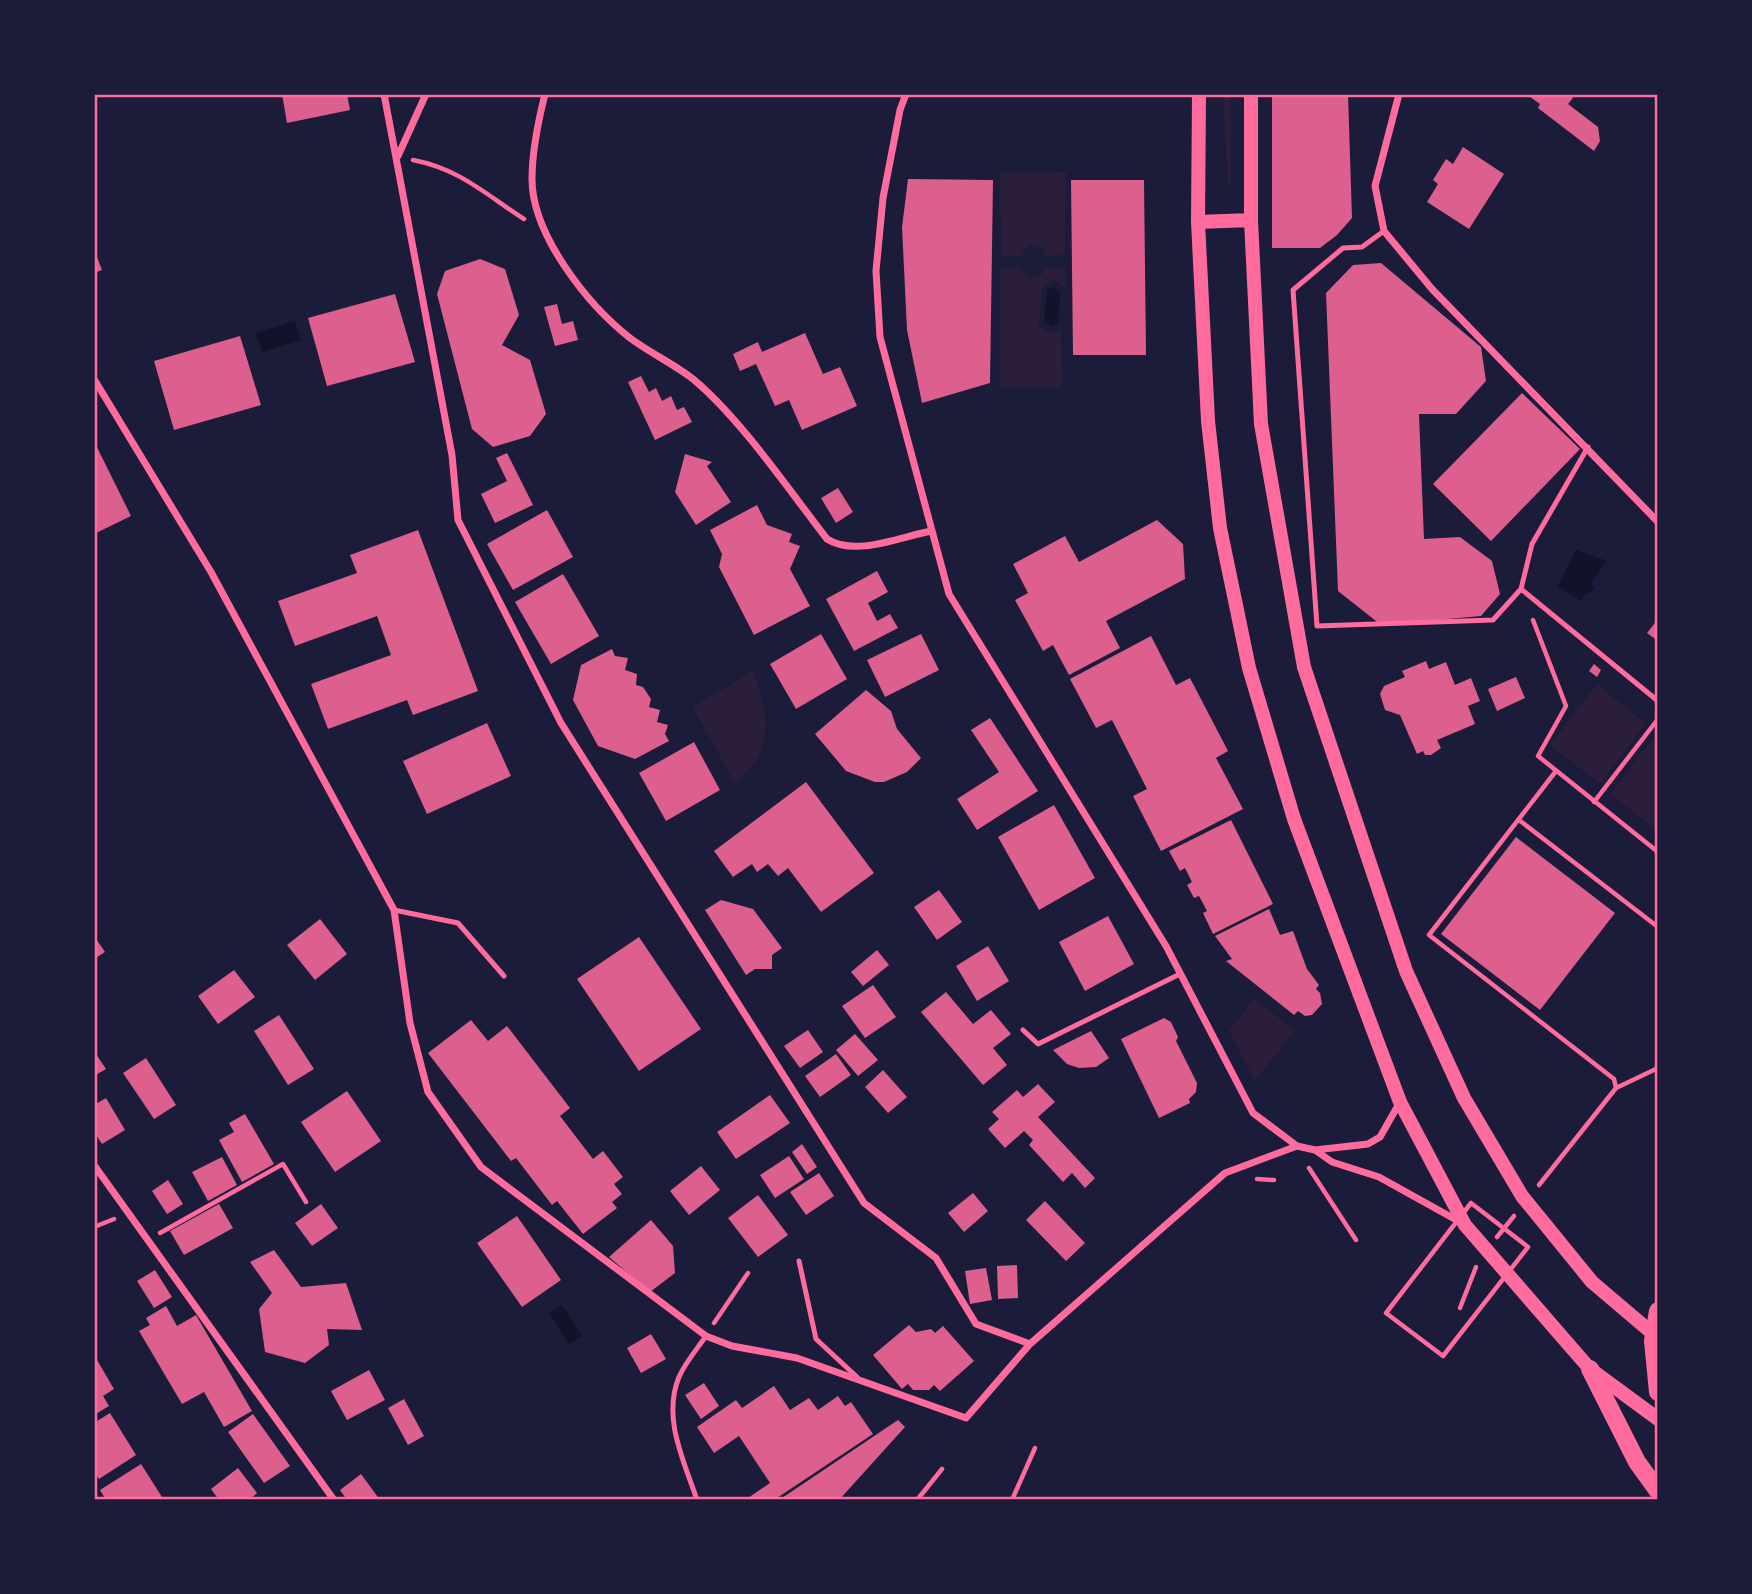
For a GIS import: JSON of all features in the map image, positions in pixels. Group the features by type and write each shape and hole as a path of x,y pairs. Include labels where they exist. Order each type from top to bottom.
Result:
{"main road":[{"path":"1199,94 1198,222 1209,421 1220,528 1249,668 1294,819 1400,1102 1465,1225 1590,1369 1657,1419"},
{"path":"1251,94 1251,220 1261,425 1304,667 1406,971 1464,1098 1521,1196 1592,1282 1657,1338"},
{"path":"1198,222 1251,220"},
{"path":"1657,1311 1653,1341 1657,1392"},
{"path":"1590,1369 1637,1462 1657,1491"}],"street":[{"path":"384,94 452,455 458,520 561,723 864,1203 936,1258 976,1324 1030,1344"},
{"path":"398,157 426,94"},
{"path":"545,94 535,136 531,181 541,225 590,300 630,338 693,379 723,410 827,539 839,546 853,547 931,531"},
{"path":"906,94 900,110 883,198 876,271 880,337 949,594 1166,946 1253,1113 1297,1146 1315,1150 1368,1144 1380,1137 1400,1102"},
{"path":"1399,94 1375,186 1384,231 1432,289 1588,447 1657,522"},
{"path":"94,379 211,572 394,910 410,1023 428,1092 481,1167 706,1336 732,1346 797,1358 966,1418 1030,1344 1225,1174 1297,1146"},
{"path":"1315,1150 1332,1162 1379,1177 1465,1225"},
{"path":"94,1165 334,1500"}],"lane":[{"path":"1384,231 1362,247 1343,248 1293,290 1317,626 1493,620 1521,589 1532,544 1588,447"},
{"path":"1521,589 1657,701"},
{"path":"394,910 457,923 504,976"},
{"path":"1023,1030 1038,1044 1180,974"},
{"path":"799,1261 816,1339 840,1365 859,1379"},
{"path":"697,1500 675,1436 671,1402 680,1376 706,1336"}],"path":[{"path":"398,157 441,165 482,188 523,219 541,225"},
{"path":"1521,589 1566,706 1538,756 1657,850"},
{"path":"1594,802 1657,719"},
{"path":"1556,771 1429,935 1614,1079 1616,1088"},
{"path":"1519,820 1657,927"},
{"path":"1538,1186 1616,1088 1657,1068"},
{"path":"147,1240 283,1164 306,1202"},
{"path":"1311,1171 1356,1240"},
{"path":"1253,1178 1274,1180"},
{"path":"1471,1203 1504,1228 1528,1247 1443,1356 1386,1313 1471,1203"},
{"path":"1496,1238 1521,1207"},
{"path":"1460,1308 1480,1258"},
{"path":"706,1336 748,1273"},
{"path":"1013,1500 1035,1448"},
{"path":"917,1500 942,1469"}],"shaded area":[{"path":"1223,95 1231,95 1231,179 1228,187"},
{"path":"1000,171 1066,172 1065,255 1046,256 1043,248 1033,244 1025,248 1022,256 1001,256"},
{"path":"1045,267 1065,267 1065,287 1054,281 1042,287 1039,327 1051,333 1061,328 1062,388 1000,388 1000,268 1021,268 1027,276 1036,277 1043,273"},
{"path":"1054,287 1060,292 1058,322 1051,326 1044,322 1047,290"},
{"path":"295,321 301,340 262,352 256,333"},
{"path":"1576,550 1607,561 1591,582 1594,590 1585,594 1581,601 1558,586"},
{"path":"753,671 763,703 763,745 748,771 735,784 693,707"},
{"path":"1597,684 1646,723 1600,784 1550,745"},
{"path":"1657,733 1657,831 1610,794"},
{"path":"1254,998 1295,1031 1255,1081 1229,1031"},
{"path":"562,1305 582,1336 569,1344 549,1313"}],"building":[{"path":"282,94 347,94 350,110 287,123"},
{"path":"1272,94 1348,94 1352,218 1337,235 1320,248 1272,248"},
{"path":"1526,94 1568,94 1573,98 1568,104 1598,127 1600,141 1594,151 1538,108 1540,104"},
{"path":"1463,147 1504,174 1469,229 1427,202 1438,184 1433,180 1446,159 1453,164"},
{"path":"908,179 993,180 990,383 922,403 907,330 902,227"},
{"path":"1071,180 1144,180 1146,355 1073,355"},
{"path":"94,249 102,270 94,273"},
{"path":"480,259 505,269 519,315 502,345 530,360 546,414 530,436 493,447 472,429 437,294 445,271"},
{"path":"1381,263 1481,347 1486,381 1456,414 1419,414 1424,539 1460,537 1492,561 1500,594 1481,616 1381,625 1338,591 1326,293 1353,265"},
{"path":"395,294 415,362 327,386 308,318"},
{"path":"557,304 562,324 573,321 578,340 555,346 544,307"},
{"path":"805,333 823,374 840,367 857,406 802,430 789,400 775,406 756,364 740,371 733,354 758,342 762,352"},
{"path":"240,336 261,405 174,430 154,361"},
{"path":"641,376 649,392 656,388 662,401 671,396 677,410 684,407 692,422 655,440 628,382"},
{"path":"1522,393 1580,449 1491,541 1433,484"},
{"path":"94,441 131,516 94,534"},
{"path":"507,453 533,505 495,523 481,494 507,481 496,458"},
{"path":"685,454 712,462 707,466 731,502 696,525 675,492"},
{"path":"838,488 853,512 836,523 821,498"},
{"path":"757,505 767,525 792,534 789,542 800,546 790,569 810,606 754,635 719,567 722,554 710,530"},
{"path":"547,510 573,557 513,590 487,544"},
{"path":"1157,520 1183,544 1185,579 1106,621 1120,648 1069,675 1053,645 1043,651 1015,600 1028,593 1013,564 1065,536 1079,562"},
{"path":"418,530 478,691 413,715 407,700 328,729 311,684 391,655 377,616 295,646 278,601 357,573 350,555"},
{"path":"877,571 888,592 868,603 877,621 890,614 898,628 854,651 826,599"},
{"path":"563,574 599,636 551,664 515,602"},
{"path":"1658,619 1658,641 1647,633"},
{"path":"821,634 847,679 796,709 770,664"},
{"path":"921,634 939,670 885,697 867,660"},
{"path":"1151,636 1176,685 1190,678 1228,751 1216,758 1243,809 1161,851 1133,796 1147,789 1112,720 1096,728 1070,679"},
{"path":"612,649 615,656 628,658 625,670 637,674 636,685 643,687 651,699 649,707 660,710 657,722 668,725 665,734 669,741 635,759 598,746 573,700 581,665"},
{"path":"1426,661 1429,669 1446,662 1455,685 1471,678 1480,701 1468,706 1475,724 1437,740 1441,748 1431,755 1425,755 1423,751 1417,754 1400,715 1385,710 1380,694 1384,686 1405,677 1402,671"},
{"path":"1594,664 1601,670 1597,677 1589,671"},
{"path":"1516,677 1525,698 1497,711 1488,689"},
{"path":"866,690 891,711 897,729 921,758 907,772 884,782 875,782 846,771 815,734"},
{"path":"990,718 1038,791 977,830 957,799 999,772 971,730"},
{"path":"487,723 511,776 427,814 403,761"},
{"path":"694,742 720,790 666,821 639,773"},
{"path":"806,782 874,873 821,912 788,868 778,876 768,864 757,872 752,864 733,877 714,851"},
{"path":"1054,805 1095,878 1039,910 998,837"},
{"path":"1231,820 1273,904 1213,934 1203,913 1207,911 1199,896 1194,898 1187,885 1192,882 1185,868 1180,871 1169,851"},
{"path":"1516,837 1615,913 1540,1010 1441,934"},
{"path":"939,890 962,922 937,940 914,907"},
{"path":"721,900 753,909 782,948 772,955 772,969 755,969 746,975 705,910"},
{"path":"1269,909 1280,935 1293,931 1307,969 1319,985 1316,989 1320,993 1322,1004 1312,1015 1305,1016 1298,1011 1294,1015 1226,961 1232,959 1215,936"},
{"path":"1108,916 1134,964 1085,991 1059,942"},
{"path":"320,919 347,954 315,980 287,945"},
{"path":"94,936 105,952 94,959"},
{"path":"639,937 701,1029 639,1071 577,979"},
{"path":"988,946 1009,981 977,1001 956,966"},
{"path":"877,950 889,965 863,986 851,972"},
{"path":"234,970 255,997 218,1024 198,996"},
{"path":"873,985 896,1017 865,1038 842,1006"},
{"path":"946,992 973,1024 991,1010 1011,1034 993,1048 1007,1065 983,1085 921,1012"},
{"path":"279,1015 314,1069 288,1085 254,1031"},
{"path":"1164,1018 1171,1022 1178,1037 1176,1041 1197,1083 1196,1092 1189,1099 1190,1103 1159,1118 1121,1039"},
{"path":"471,1020 488,1041 507,1026 570,1108 560,1116 593,1159 603,1151 623,1177 614,1184 622,1194 612,1202 617,1208 583,1234 557,1201 552,1205 516,1158 511,1161 428,1053"},
{"path":"808,1030 823,1052 800,1068 784,1046"},
{"path":"1091,1031 1109,1058 1096,1067 1079,1068 1067,1064 1053,1050"},
{"path":"855,1034 878,1060 858,1076 836,1050"},
{"path":"94,1051 106,1069 94,1076"},
{"path":"836,1054 851,1075 820,1097 805,1076"},
{"path":"146,1058 176,1105 154,1119 123,1073"},
{"path":"883,1070 907,1097 888,1113 865,1087"},
{"path":"1038,1084 1055,1102 1038,1117 1095,1178 1085,1188 1072,1173 1063,1182 1029,1145 1033,1140 1024,1131 1005,1148 988,1129 999,1119 992,1112 1017,1090 1023,1097"},
{"path":"347,1091 381,1141 335,1172 301,1122"},
{"path":"770,1095 790,1123 736,1159 717,1132"},
{"path":"106,1098 125,1130 102,1144 94,1132 94,1105"},
{"path":"245,1114 274,1164 242,1182 219,1140 234,1132 229,1123"},
{"path":"802,1144 817,1167 807,1174 792,1152"},
{"path":"789,1156 804,1179 775,1198 760,1175"},
{"path":"222,1157 237,1185 208,1201 192,1172"},
{"path":"701,1166 720,1190 689,1215 670,1191"},
{"path":"819,1173 834,1196 806,1215 790,1192"},
{"path":"168,1180 183,1204 167,1214 152,1191"},
{"path":"973,1193 988,1211 964,1232 948,1213"},
{"path":"758,1195 788,1235 758,1257 728,1218"},
{"path":"1045,1201 1085,1243 1066,1261 1026,1220"},
{"path":"219,1204 233,1228 184,1255 170,1231"},
{"path":"321,1204 338,1228 312,1246 295,1223"},
{"path":"517,1216 561,1280 522,1307 477,1243"},
{"path":"651,1220 673,1246 675,1273 650,1292 609,1257"},
{"path":"274,1250 301,1287 346,1283 362,1330 327,1329 329,1345 305,1363 265,1352 259,1309 272,1293 250,1262"},
{"path":"1017,1265 1018,1298 998,1299 997,1266"},
{"path":"986,1268 992,1300 970,1304 965,1271"},
{"path":"155,1270 172,1297 154,1308 137,1281"},
{"path":"166,1306 177,1326 196,1315 252,1411 224,1427 204,1392 182,1404 139,1331 150,1325 146,1318"},
{"path":"909,1325 916,1332 931,1329 935,1333 943,1326 974,1361 940,1391 934,1385 929,1390 913,1390 908,1384 902,1389 873,1355"},
{"path":"651,1334 666,1359 641,1373 627,1348"},
{"path":"97,1360 114,1389 103,1396 109,1406 94,1415"},
{"path":"369,1370 385,1400 347,1420 331,1391"},
{"path":"704,1383 719,1406 701,1419 685,1395"},
{"path":"774,1386 790,1410 809,1398 818,1410 838,1396 845,1406 851,1402 873,1434 774,1500 745,1500 770,1483 739,1436 714,1453 697,1427 736,1400 742,1408"},
{"path":"404,1399 424,1436 408,1445 388,1408"},
{"path":"110,1413 136,1455 99,1479 94,1472 94,1423"},
{"path":"253,1414 290,1466 264,1483 228,1432"},
{"path":"898,1420 905,1427 839,1500 779,1500"},
{"path":"141,1464 162,1497 106,1500 100,1490"},
{"path":"238,1468 257,1493 249,1500 219,1500 211,1489"},
{"path":"361,1474 380,1500 347,1500 340,1490"}]}
